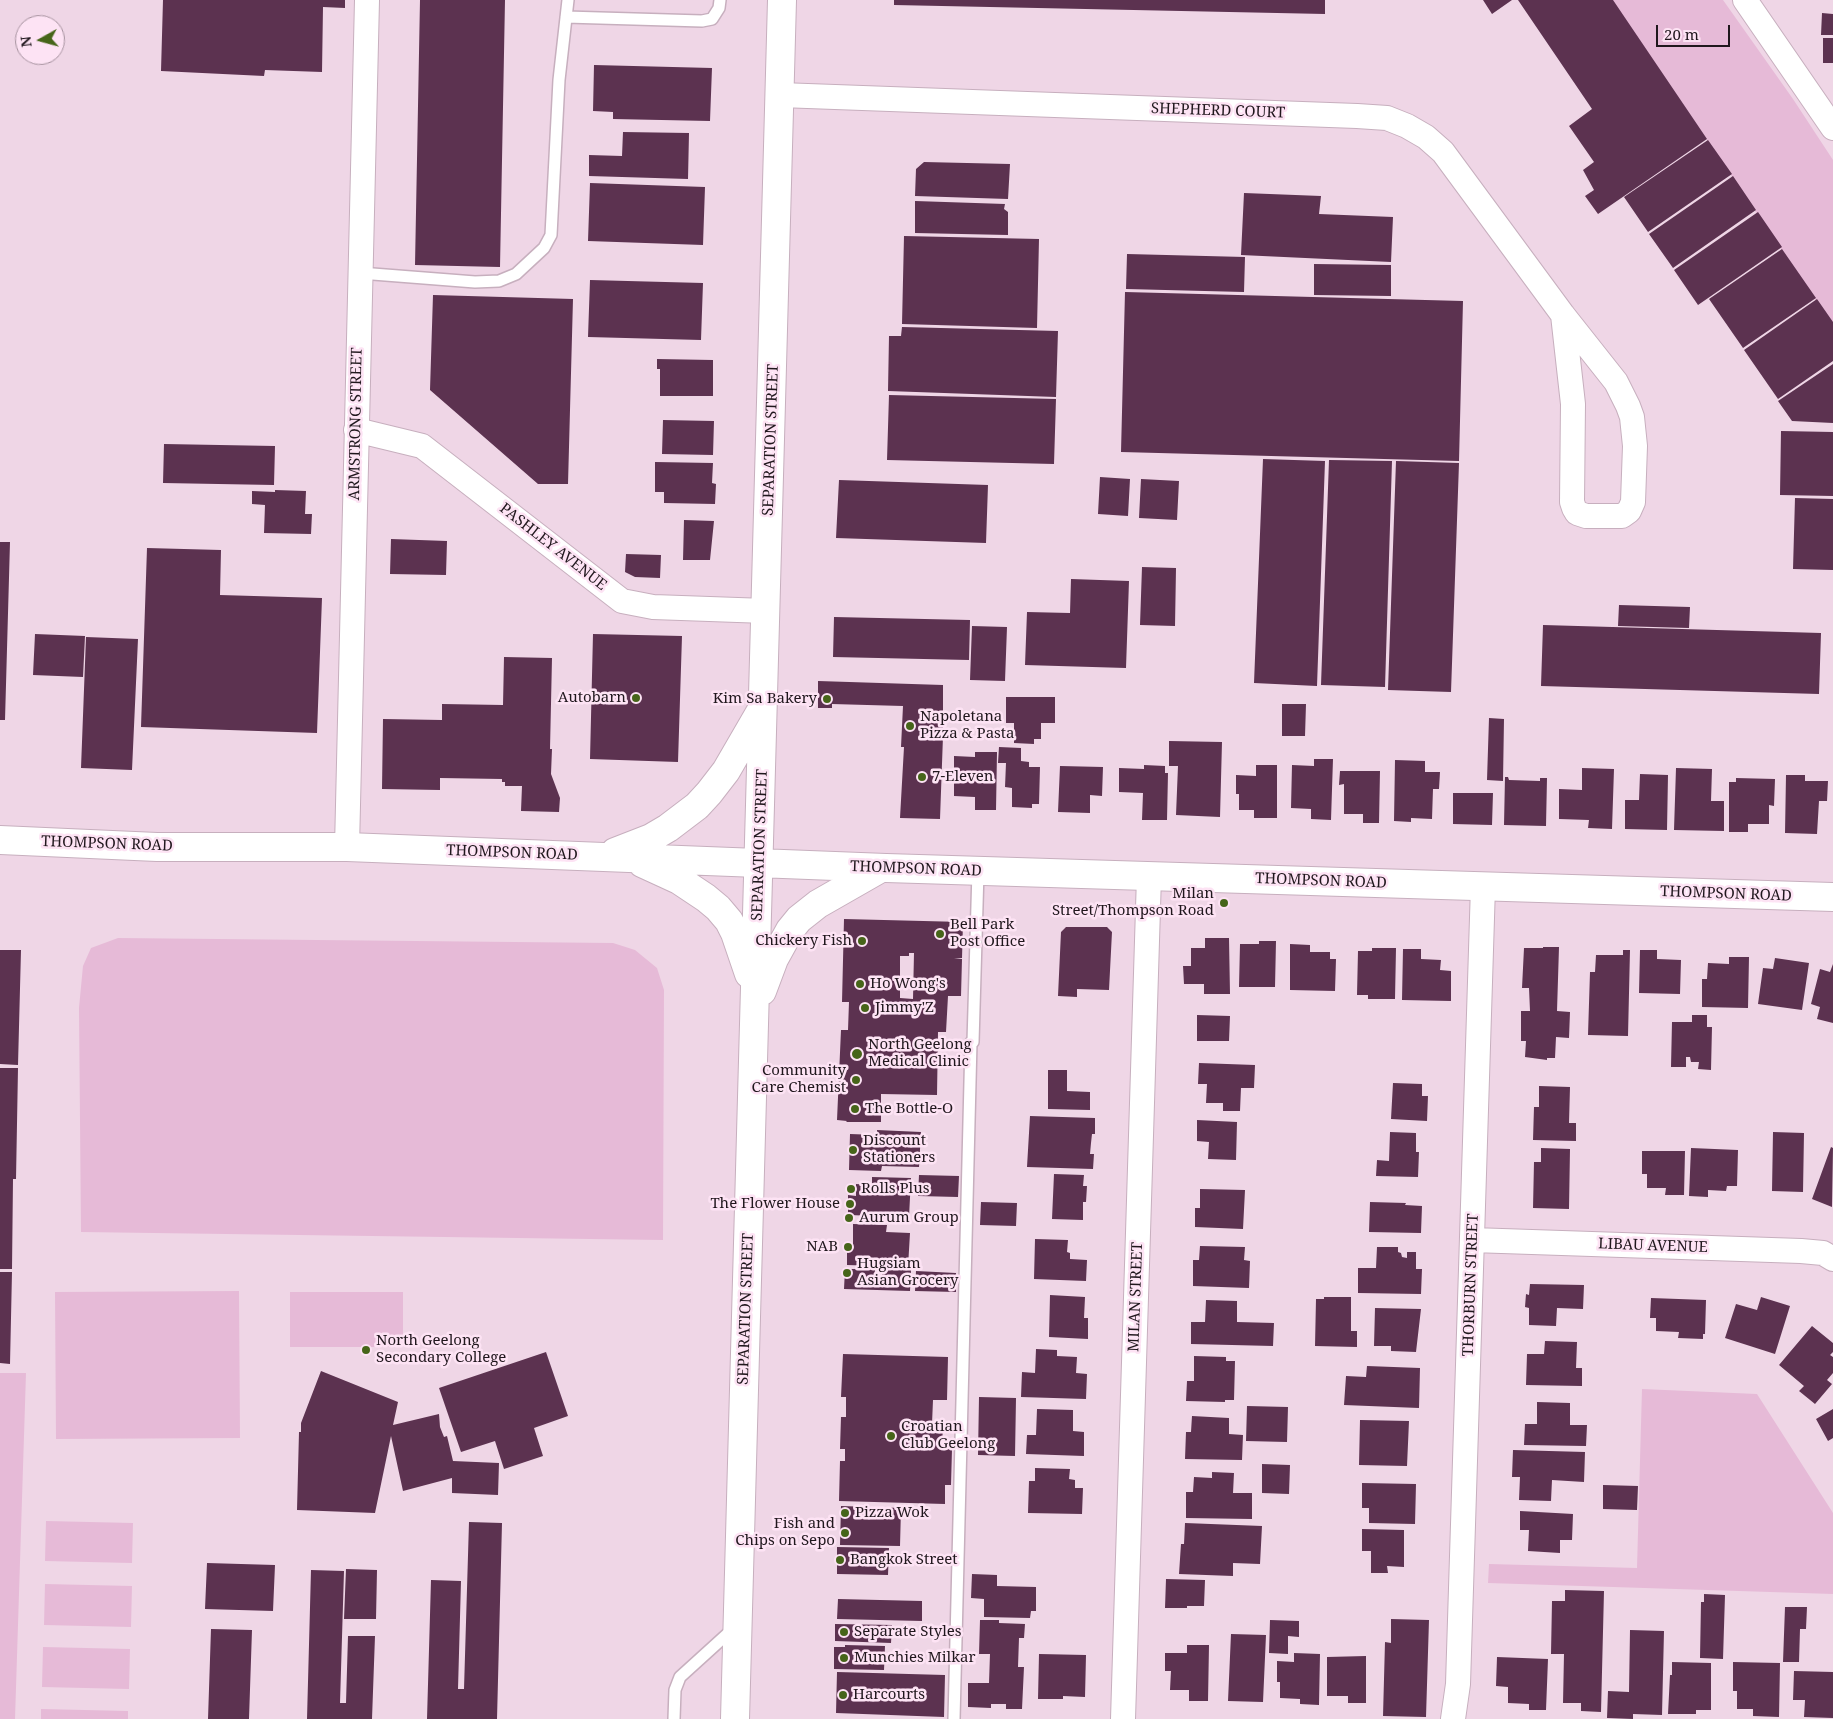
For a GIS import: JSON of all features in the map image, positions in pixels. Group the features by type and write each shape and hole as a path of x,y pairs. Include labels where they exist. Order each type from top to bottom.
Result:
{"main road":[{"name":"SEPARATION STREET","path":"735,1719 760,863 782,0"},
{"path":"604,856 652,838 697,806 726,771 764,706"},
{"name":"THOMPSON ROAD","path":"0,840 157,847 347,847 881,868 1833,897"},
{"path":"633,858 679,880 706,898 720,911 728,921 738,940 755,1004"},
{"path":"755,1004 774,959 799,919 818,904 881,868"}],"street":[{"name":"ARMSTRONG STREET","path":"347,847 367,0"},
{"path":"1745,0 1833,128"},
{"name":"SHEPHERD COURT","path":"780,95 1387,118 1407,126 1426,137 1443,152 1616,382 1632,417 1635,446 1633,502 1629,511 1622,516 1586,516 1577,513 1572,502 1573,404 1564,315"},
{"name":"PASHLEY AVENUE","path":"356,430 422,446 622,601 653,607 766,612"},
{"name":"MILAN STREET","path":"1123,1719 1148,876"},
{"name":"THORBURN STREET","path":"1453,1719 1458,1684 1483,886"},
{"name":"LIBAU AVENUE","path":"1472,1240 1801,1251 1823,1253 1833,1259"},
{"name":"THORBURN STREET","path":"1458,1684 1464,1719"}],"lane":[{"path":"360,273 475,282 499,281 516,274 544,248 551,235 559,80 568,0"},
{"path":"566,17 702,21 712,19 719,8 720,0"},
{"path":"954,1719 970,1042 973,1042 978,871"},
{"path":"674,1719 675,1690 680,1678 738,1625"}],"shaded area":[{"path":"1612,0 1723,0 1793,99 1833,160 1833,326"},
{"path":"118,938 613,943 635,950 657,968 664,990 663,1240 81,1232 79,1008 83,966 91,948"},
{"path":"239,1291 240,1438 56,1439 55,1292"},
{"path":"290,1292 403,1292 403,1347 290,1347"},
{"path":"0,1373 26,1373 15,1719 0,1719"},
{"path":"1642,1389 1757,1394 1833,1513 1833,1594 1488,1583 1489,1564 1637,1568"},
{"path":"46,1521 133,1523 132,1563 45,1561"},
{"path":"45,1584 132,1586 131,1627 44,1625"},
{"path":"43,1647 130,1649 129,1689 42,1687"},
{"path":"41,1709 128,1711 128,1719 41,1719"}],"building":[{"path":"163,0 345,0 345,8 323,7 322,72 265,70 264,76 161,71"},
{"path":"420,0 505,0 500,267 415,265"},
{"path":"894,0 1325,0 1325,14 894,5"},
{"path":"1483,0 1512,0 1492,14"},
{"path":"1518,0 1613,0 1707,139 1598,214 1585,196 1594,190 1583,170 1594,162 1569,126 1592,109"},
{"path":"1822,13 1833,14 1833,35 1821,35"},
{"path":"1823,38 1833,38 1833,63 1823,63"},
{"path":"594,65 712,68 710,121 613,119 613,112 593,111"},
{"path":"623,132 689,133 688,179 589,176 589,155 622,156"},
{"path":"1708,140 1732,174 1648,232 1624,197"},
{"path":"924,162 1010,164 1008,199 915,196 916,169"},
{"path":"1733,176 1756,210 1673,268 1649,234"},
{"path":"590,183 705,187 703,245 588,241"},
{"path":"1244,193 1321,196 1319,214 1393,217 1391,262 1241,255"},
{"path":"915,201 1005,204 1004,209 1008,212 1008,235 915,233"},
{"path":"1758,212 1782,247 1698,305 1674,270"},
{"path":"904,236 1039,239 1037,328 902,324"},
{"path":"1782,249 1816,298 1743,348 1709,299"},
{"path":"1127,254 1245,257 1244,292 1126,289"},
{"path":"1314,264 1391,265 1391,296 1314,295"},
{"path":"590,280 703,283 701,340 588,337"},
{"path":"1125,292 1463,301 1459,461 1121,452"},
{"path":"433,295 573,299 568,484 538,484 430,390"},
{"path":"1817,299 1833,322 1833,361 1778,399 1744,350"},
{"path":"902,327 1058,331 1056,397 888,391 889,336 901,336"},
{"path":"657,359 713,360 713,396 660,396 660,369 657,369"},
{"path":"1833,364 1833,423 1792,421 1778,401"},
{"path":"889,395 1056,399 1054,464 887,460"},
{"path":"663,420 714,421 713,455 662,454"},
{"path":"1781,431 1833,432 1833,496 1780,495"},
{"path":"164,444 275,446 274,485 163,483"},
{"path":"1263,459 1325,461 1317,686 1254,683"},
{"path":"1329,460 1392,461 1385,687 1321,685"},
{"path":"1396,461 1459,463 1451,692 1388,690"},
{"path":"655,462 713,463 712,483 716,484 715,504 664,503 664,492 655,492"},
{"path":"1100,477 1130,479 1128,516 1098,514"},
{"path":"1141,479 1179,481 1177,520 1139,518"},
{"path":"839,480 988,485 986,543 836,538"},
{"path":"275,490 306,491 305,514 312,514 311,534 264,533 265,505 252,504 252,491 275,492"},
{"path":"1795,498 1833,499 1833,570 1793,569"},
{"path":"684,520 714,521 710,560 683,560"},
{"path":"391,539 447,541 446,575 390,574"},
{"path":"0,542 10,542 5,720 0,720"},
{"path":"147,548 221,550 220,595 322,598 317,733 141,727"},
{"path":"626,554 661,555 660,578 635,577 625,572"},
{"path":"1142,567 1176,568 1175,626 1140,625"},
{"path":"1071,579 1129,581 1126,668 1025,665 1027,612 1070,613"},
{"path":"1619,605 1690,607 1689,628 1618,626"},
{"path":"834,617 970,620 969,660 833,657"},
{"path":"1543,625 1821,633 1819,694 1541,686"},
{"path":"972,626 1007,627 1005,681 970,680"},
{"path":"35,634 85,636 83,677 33,675"},
{"name":"Autobarn","path":"593,634 682,636 678,762 590,759"},
{"path":"86,637 138,639 132,770 81,768"},
{"path":"504,657 552,658 551,774 560,798 559,812 521,811 522,786 505,786 505,782 502,782 502,779 440,778 440,790 382,789 383,719 442,720 442,704 503,705"},
{"path":"818,681 943,685 940,819 900,818 904,747 901,747 903,706 832,704 832,708 818,708"},
{"path":"1006,697 1055,697 1055,723 1041,723 1041,739 1034,739 1034,744 1014,743 1014,723 1006,723"},
{"path":"1282,704 1306,704 1305,736 1282,736"},
{"path":"1489,718 1504,719 1503,781 1487,780"},
{"path":"1169,741 1222,742 1220,817 1176,815 1178,766 1169,766"},
{"path":"999,747 1021,748 1021,761 1029,762 1029,767 1040,767 1039,804 1032,804 1032,808 1012,807 1012,788 1005,787 1006,763 998,763"},
{"path":"975,752 997,752 996,810 975,810 975,797 954,796 954,756 975,757"},
{"path":"1314,759 1333,759 1331,820 1311,819 1311,809 1291,808 1292,765 1314,766"},
{"path":"1395,760 1425,761 1425,772 1440,772 1439,789 1433,789 1432,819 1411,818 1411,822 1394,821"},
{"path":"1144,765 1165,766 1165,773 1168,773 1167,820 1142,820 1143,793 1119,792 1119,768 1144,769"},
{"path":"1256,765 1277,765 1277,818 1254,818 1254,810 1239,810 1239,794 1236,794 1236,775 1256,776"},
{"path":"1060,766 1103,767 1102,796 1090,795 1090,813 1058,812"},
{"path":"1582,768 1614,769 1612,829 1588,828 1589,820 1559,819 1559,789 1582,790"},
{"path":"1676,768 1712,769 1711,801 1724,801 1724,831 1674,830"},
{"path":"1340,771 1380,771 1379,823 1363,823 1363,814 1344,814 1344,784 1339,785"},
{"path":"1640,774 1668,775 1667,830 1625,829 1625,800 1639,800"},
{"path":"1786,775 1805,775 1805,781 1828,781 1827,801 1819,801 1817,834 1785,833"},
{"path":"1505,777 1508,777 1509,780 1540,781 1540,778 1547,778 1546,826 1504,825"},
{"path":"1736,778 1775,779 1774,806 1769,805 1769,824 1748,824 1748,832 1729,832 1729,782 1736,782"},
{"path":"1453,793 1493,793 1492,825 1453,824"},
{"path":"844,919 963,922 962,958 954,958 962,959 961,996 948,996 946,1032 938,1032 937,1095 881,1094 881,1122 846,1122 837,1120 841,1030 848,1030 849,1002 842,1002","holes":["909,953 914,953 913,999 900,998 900,956 909,956"]},
{"path":"1066,927 1107,927 1112,932 1109,990 1077,989 1077,997 1058,996 1061,932"},
{"path":"1205,938 1229,938 1230,994 1204,994 1204,984 1184,984 1183,966 1191,966 1191,948 1205,948"},
{"path":"1259,941 1276,941 1275,987 1239,987 1240,944 1259,944"},
{"path":"1290,944 1310,945 1310,952 1330,952 1330,959 1336,959 1335,991 1290,990"},
{"path":"1559,947 1557,1011 1570,1012 1569,1038 1556,1037 1555,1058 1547,1058 1547,1060 1525,1057 1526,1041 1521,1041 1521,1011 1530,1011 1529,988 1522,988 1524,948"},
{"path":"1372,948 1396,948 1395,999 1368,999 1368,995 1357,995 1358,951 1372,951"},
{"path":"1403,949 1421,949 1421,959 1441,960 1440,970 1451,971 1451,1001 1402,1000"},
{"path":"0,950 21,950 18,1065 0,1064"},
{"path":"1623,950 1630,950 1628,1036 1588,1035 1590,972 1595,972 1596,955 1623,955"},
{"path":"1640,950 1657,950 1657,959 1681,960 1680,994 1639,993"},
{"path":"1729,957 1749,957 1748,1008 1702,1007 1702,979 1707,979 1708,963 1729,964"},
{"path":"1775,958 1809,963 1802,1010 1758,1004 1763,968 1773,969"},
{"path":"1833,964 1833,1023 1817,1019 1820,1007 1811,1004 1820,969 1830,972"},
{"path":"1197,1015 1230,1016 1229,1041 1197,1041"},
{"path":"1692,1015 1707,1015 1707,1027 1712,1027 1711,1070 1698,1069 1699,1062 1691,1062 1690,1057 1686,1057 1686,1067 1671,1067 1672,1022 1692,1022"},
{"path":"1199,1063 1255,1065 1254,1088 1241,1088 1240,1111 1223,1111 1223,1103 1206,1103 1207,1084 1198,1084"},
{"path":"0,1068 18,1068 16,1179 13,1179 12,1269 0,1269"},
{"path":"1048,1070 1067,1070 1067,1091 1090,1092 1090,1110 1048,1109"},
{"path":"1393,1083 1422,1084 1422,1096 1428,1096 1427,1121 1391,1119"},
{"path":"1539,1086 1570,1087 1569,1123 1576,1123 1576,1141 1533,1140 1534,1107 1539,1107"},
{"path":"1030,1116 1095,1118 1095,1134 1092,1134 1090,1154 1094,1154 1093,1169 1027,1167"},
{"path":"1197,1120 1237,1122 1236,1160 1208,1159 1209,1142 1197,1141"},
{"path":"877,1130 921,1132 919,1167 882,1166 881,1171 849,1170 850,1134 877,1135"},
{"path":"1390,1132 1416,1133 1416,1152 1419,1152 1418,1177 1376,1176 1377,1160 1389,1161"},
{"path":"1773,1132 1804,1133 1803,1192 1772,1191"},
{"path":"1831,1147 1833,1148 1832,1207 1812,1199"},
{"path":"1541,1148 1570,1149 1569,1209 1533,1208 1534,1162 1541,1162"},
{"path":"1691,1148 1738,1150 1737,1186 1727,1186 1726,1191 1708,1190 1708,1197 1689,1196"},
{"path":"1642,1151 1685,1151 1684,1195 1665,1195 1666,1188 1647,1188 1647,1174 1642,1174"},
{"path":"1054,1174 1084,1175 1083,1186 1087,1186 1086,1202 1083,1202 1083,1220 1052,1219"},
{"path":"919,1175 959,1176 958,1197 918,1196"},
{"path":"872,1177 911,1178 909,1217 848,1215 848,1195 856,1196 856,1184 872,1185"},
{"path":"1200,1189 1245,1190 1243,1229 1195,1227 1195,1208 1200,1208"},
{"path":"981,1202 1017,1203 1016,1226 980,1225"},
{"path":"1370,1202 1406,1203 1405,1205 1422,1206 1421,1233 1369,1232"},
{"path":"853,1224 887,1225 886,1232 910,1233 908,1267 847,1265 847,1244 853,1244"},
{"path":"1035,1239 1068,1240 1067,1252 1070,1253 1070,1259 1087,1260 1086,1281 1034,1279"},
{"path":"1200,1246 1245,1247 1244,1260 1250,1261 1249,1288 1193,1286 1193,1260 1199,1260"},
{"path":"1377,1247 1398,1247 1398,1252 1401,1253 1402,1257 1407,1258 1407,1252 1416,1252 1416,1269 1422,1269 1421,1294 1358,1293 1358,1268 1376,1268"},
{"path":"845,1269 875,1269 874,1283 882,1283 882,1270 911,1270 910,1291 844,1289"},
{"path":"916,1271 956,1273 956,1292 915,1291"},
{"path":"0,1272 12,1272 10,1364 0,1363"},
{"path":"1530,1284 1584,1285 1583,1309 1557,1308 1556,1326 1529,1325 1529,1308 1525,1307 1526,1294 1529,1295"},
{"path":"1050,1295 1085,1297 1084,1318 1088,1318 1088,1339 1049,1337"},
{"path":"1324,1297 1351,1297 1351,1331 1357,1331 1357,1347 1315,1346 1316,1299 1324,1299"},
{"path":"1761,1297 1790,1306 1775,1354 1725,1338 1736,1304 1757,1310"},
{"path":"1651,1298 1706,1300 1705,1334 1703,1334 1703,1339 1678,1338 1679,1332 1656,1331 1656,1318 1650,1318"},
{"path":"1206,1300 1237,1301 1237,1322 1274,1323 1273,1346 1191,1344 1191,1322 1205,1322"},
{"path":"1375,1308 1421,1309 1416,1352 1391,1351 1391,1346 1374,1346"},
{"path":"1812,1326 1833,1343 1833,1352 1830,1355 1833,1357 1833,1373 1827,1380 1832,1384 1815,1404 1799,1391 1804,1386 1779,1365"},
{"path":"1545,1341 1577,1342 1576,1368 1582,1368 1582,1386 1526,1385 1527,1354 1544,1354"},
{"path":"1036,1349 1057,1350 1057,1356 1077,1357 1076,1373 1087,1374 1086,1399 1021,1397 1022,1372 1035,1373"},
{"path":"546,1352 568,1416 534,1428 543,1456 504,1469 495,1441 461,1452 439,1388"},
{"name":"Croatian Club Geelong","path":"843,1354 948,1357 947,1400 933,1400 932,1424 943,1424 942,1449 952,1449 951,1485 945,1485 945,1504 839,1501 840,1461 845,1461 845,1449 840,1449 841,1417 846,1417 846,1397 841,1397"},
{"path":"1194,1356 1226,1357 1226,1361 1235,1361 1234,1400 1225,1400 1225,1402 1186,1401 1187,1381 1194,1381"},
{"path":"1367,1366 1420,1368 1419,1408 1344,1405 1346,1376 1366,1377"},
{"path":"321,1371 398,1402 393,1425 439,1414 440,1427 444,1437 447,1436 453,1461 499,1463 498,1495 452,1493 452,1478 403,1491 391,1436 375,1513 297,1510 299,1432 301,1432 301,1423"},
{"path":"979,1397 1016,1398 1015,1456 978,1455"},
{"path":"1537,1402 1570,1403 1570,1425 1587,1425 1586,1446 1524,1445 1525,1424 1537,1424"},
{"path":"1247,1406 1288,1407 1287,1442 1246,1441"},
{"path":"1037,1409 1073,1410 1073,1431 1084,1432 1084,1456 1026,1454 1027,1435 1036,1435"},
{"path":"1833,1409 1833,1438 1828,1441 1816,1419"},
{"path":"1192,1416 1229,1418 1229,1434 1243,1435 1242,1460 1185,1459 1186,1432 1191,1432"},
{"path":"1360,1420 1409,1421 1407,1466 1359,1465"},
{"path":"1513,1450 1585,1452 1584,1482 1552,1480 1551,1501 1519,1500 1520,1477 1512,1477"},
{"path":"1262,1464 1290,1465 1289,1494 1262,1493"},
{"path":"1035,1468 1070,1469 1069,1479 1075,1480 1075,1488 1083,1488 1082,1514 1028,1513 1029,1481 1035,1481"},
{"path":"1212,1472 1234,1473 1233,1493 1252,1493 1252,1519 1186,1518 1186,1492 1193,1492 1194,1477 1212,1478"},
{"path":"1362,1483 1416,1484 1415,1524 1369,1523 1369,1508 1362,1508"},
{"path":"1603,1485 1638,1486 1637,1510 1603,1509"},
{"path":"841,1506 901,1508 900,1546 840,1545"},
{"path":"1520,1511 1573,1514 1572,1540 1560,1540 1560,1553 1528,1551 1529,1530 1520,1530"},
{"path":"469,1522 502,1523 497,1719 427,1719 431,1580 461,1581 458,1689 464,1689"},
{"path":"1185,1523 1262,1526 1260,1564 1233,1563 1233,1576 1179,1574 1181,1544 1184,1544"},
{"path":"1362,1529 1404,1530 1404,1567 1387,1566 1388,1573 1371,1573 1371,1551 1362,1551"},
{"path":"837,1547 889,1548 888,1575 837,1574"},
{"path":"207,1563 275,1565 273,1611 205,1609"},
{"path":"346,1569 377,1570 376,1619 344,1619"},
{"path":"311,1570 344,1571 340,1703 346,1703 348,1636 375,1636 372,1719 307,1719"},
{"path":"972,1574 997,1575 997,1586 1036,1587 1036,1611 1031,1611 1030,1618 984,1617 984,1599 971,1598"},
{"path":"1166,1579 1205,1580 1204,1606 1165,1608"},
{"path":"1565,1590 1604,1591 1601,1712 1581,1711 1581,1703 1563,1703 1564,1654 1551,1654 1552,1601 1565,1601"},
{"path":"1704,1594 1725,1595 1723,1659 1700,1658 1701,1602 1704,1602"},
{"path":"838,1599 922,1601 922,1621 837,1619"},
{"path":"1785,1607 1807,1607 1806,1629 1800,1629 1799,1662 1783,1662"},
{"path":"1391,1619 1429,1620 1426,1717 1383,1716 1385,1642 1391,1643"},
{"path":"980,1620 999,1620 999,1623 1025,1624 1024,1638 1019,1638 1018,1667 1024,1667 1022,1709 1006,1709 1006,1704 991,1704 991,1708 968,1707 968,1683 989,1683 990,1654 979,1654"},
{"path":"1270,1620 1299,1621 1299,1637 1288,1636 1288,1654 1269,1653"},
{"path":"835,1624 892,1625 891,1643 835,1641"},
{"path":"211,1629 252,1630 249,1719 208,1719"},
{"path":"1630,1630 1664,1631 1662,1715 1633,1714 1633,1719 1607,1718 1608,1691 1629,1692"},
{"path":"1231,1634 1266,1635 1263,1702 1228,1701"},
{"path":"845,1645 885,1646 884,1670 834,1669 834,1647 845,1647"},
{"path":"1187,1645 1209,1645 1208,1701 1189,1701 1189,1690 1170,1690 1171,1671 1165,1671 1165,1653 1187,1653"},
{"path":"1294,1653 1320,1654 1319,1705 1300,1704 1300,1699 1280,1698 1280,1682 1277,1682 1277,1661 1294,1662"},
{"path":"1039,1654 1086,1655 1085,1697 1063,1696 1063,1699 1038,1699"},
{"path":"1366,1656 1366,1703 1348,1703 1348,1696 1327,1696 1327,1657"},
{"path":"1497,1657 1548,1659 1546,1710 1529,1710 1529,1704 1508,1703 1508,1687 1496,1686"},
{"path":"1672,1662 1711,1663 1711,1710 1696,1710 1696,1714 1668,1714"},
{"path":"1733,1662 1780,1663 1779,1717 1753,1716 1753,1709 1737,1709 1737,1691 1733,1691"},
{"path":"1794,1671 1833,1672 1833,1718 1804,1717 1805,1700 1793,1700"},
{"path":"837,1672 945,1675 944,1717 836,1713"}],"place":[{"name":"Autobarn","path":"636,698"},
{"name":"Kim Sa Bakery","path":"827,699"},
{"name":"Napoletana Pizza & Pasta","path":"910,726"},
{"name":"7-Eleven","path":"922,777"},
{"name":"Milan Street/Thompson Road","path":"1224,903"},
{"name":"Bell Park Post Office","path":"940,934"},
{"name":"Chickery Fish","path":"862,941"},
{"name":"Ho Wong's","path":"860,984"},
{"name":"Jimmy'Z","path":"865,1008"},
{"name":"North Geelong Medical Clinic","path":"857,1054"},
{"name":"Community Care Chemist","path":"856,1080"},
{"name":"The Bottle-O","path":"855,1109"},
{"name":"Discount Stationers","path":"853,1150"},
{"name":"Rolls Plus","path":"851,1189"},
{"name":"The Flower House","path":"850,1204"},
{"name":"Aurum Group","path":"849,1218"},
{"name":"NAB","path":"848,1247"},
{"name":"Hugsiam Asian Grocery","path":"847,1273"},
{"name":"North Geelong Secondary College","path":"366,1350"},
{"name":"Croatian Club Geelong","path":"891,1436"},
{"name":"Pizza Wok","path":"845,1513"},
{"name":"Fish and Chips on Sepo","path":"845,1533"},
{"name":"Bangkok Street","path":"840,1560"},
{"name":"Separate Styles","path":"844,1632"},
{"name":"Munchies Milkar","path":"844,1658"},
{"name":"Harcourts","path":"843,1695"}]}
